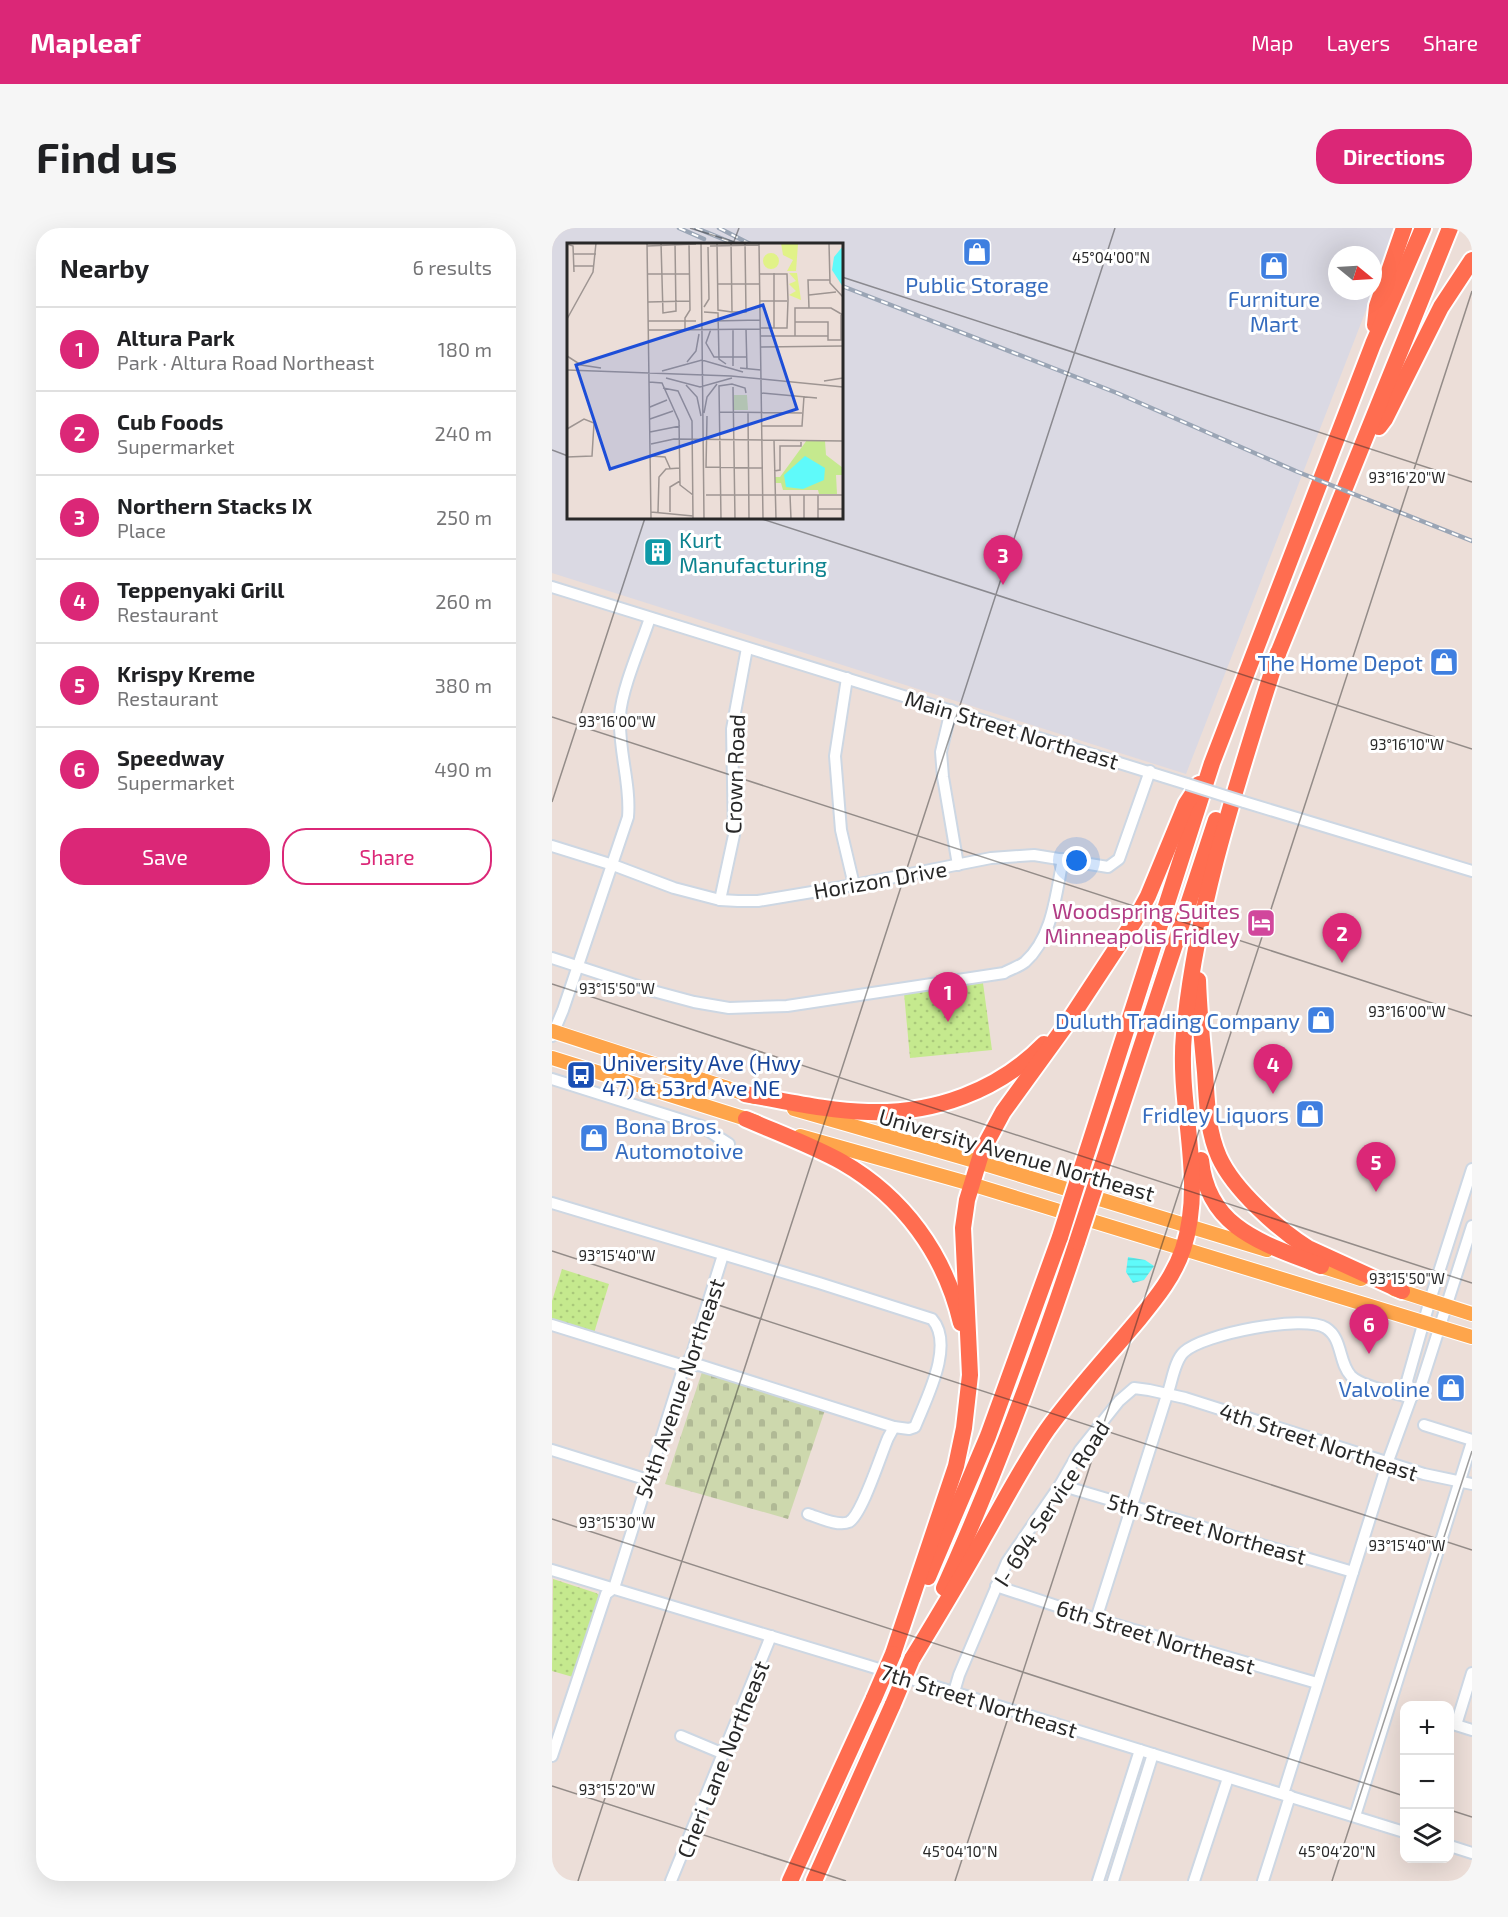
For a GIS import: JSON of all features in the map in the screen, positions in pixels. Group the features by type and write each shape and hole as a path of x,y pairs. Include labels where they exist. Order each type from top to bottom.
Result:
{"highway":[{"path":"1373,344 1377,306 1404,228"},
{"path":"790,1881 874,1698 988,1437 1060,1237 1212,763 1373,344 1423,228"},
{"path":"814,1881 999,1461 1036,1365 1224,794 1278,653 1450,228"},
{"path":"1360,452 1385,419 1441,307 1472,260"},
{"path":"912,1659 1032,1454 1059,1415 1157,1298 1177,1266 1189,1227 1194,1190 1183,1062 1189,989 1203,909 1236,787 1278,653"},
{"path":"893,1654 956,1466 968,1400 970,1357 963,1239 965,1209 978,1162 994,1125 1066,1025 1140,911 1186,804 1212,763"},
{"path":"1203,909 1198,997 1208,1120 1220,1158 1239,1186 1275,1223 1299,1242 1402,1291"},
{"path":"745,1094 833,1109 869,1112 907,1111 957,1099 996,1081 1034,1053 1062,1023 1102,970"},
{"path":"1189,989 1189,1038 1202,1165 1206,1185 1212,1198 1230,1221 1249,1236 1331,1269"},
{"path":"746,1119 844,1164 882,1191 916,1226 942,1268 957,1306 967,1359 968,1400"}],"main road":[{"name":"University Avenue Northeast","path":"552,1032 745,1094 896,1140 978,1162 1472,1314"},
{"name":"University Avenue Northeast","path":"552,1058 746,1119 971,1184 1472,1337"}],"street":[{"name":"Main Street Northeast","path":"552,587 1472,871"},
{"path":"552,1032 578,966 628,817 629,802 620,714 650,618"},
{"name":"Crown Road","path":"720,900 734,835 732,729 747,648"},
{"path":"847,678 835,756 841,830 854,885"},
{"path":"951,710 941,752 958,865"},
{"name":"Horizon Drive","path":"552,846 613,865 674,888 720,900 758,901 991,858 1034,855 1108,867 1119,859 1150,771"},
{"path":"552,958 653,991 729,1008 787,1006 1004,973 1024,962 1039,943 1049,923 1063,859"},
{"path":"552,1079 701,1126 729,1144"},
{"path":"1411,1398 1407,1381 1430,1300 1469,1188 1472,1169"},
{"path":"552,1203 932,1319 938,1325 941,1338 939,1359 933,1380 915,1427 909,1429 894,1427 699,1365 684,1366 552,1325"},
{"path":"1263,1881 1317,1683 1388,1461 1411,1398 1421,1385 1472,1226"},
{"name":"54th Avenue Northeast","path":"552,1756 606,1594 614,1588 684,1366 691,1357 723,1255"},
{"path":"1096,1619 1180,1358 1194,1345 1232,1333 1268,1326 1307,1322 1317,1324 1327,1328 1334,1335 1344,1365 1353,1378 1411,1398"},
{"name":"4th Street Northeast","path":"1134,1388 1185,1398 1424,1474 1472,1484"},
{"name":"I- 694 Service Road","path":"954,1692 1007,1562 1060,1485 1080,1450 1119,1401 1134,1388"},
{"path":"1355,1816 1472,1441 1424,1425"},
{"path":"808,1514 838,1523 849,1522 860,1511 894,1427"},
{"path":"552,1450 648,1480"},
{"name":"5th Street Northeast","path":"1060,1485 1353,1572"},
{"name":"7th Street Northeast","path":"552,1570 1400,1831"},
{"name":"6th Street Northeast","path":"996,1587 1096,1619 1317,1683"},
{"name":"Cheri Lane Northeast","path":"671,1881 771,1636"},
{"path":"1472,1673 1456,1725 1472,1730"},
{"path":"681,1736 724,1754"},
{"path":"1098,1881 1140,1750"},
{"path":"1113,1881 1153,1754"},
{"path":"1194,1881 1228,1778"},
{"path":"1454,1848 1472,1853"},
{"path":"1103,1864 1117,1868"}],"shaded area":[{"path":"552,228 1395,228 1382,269 1382,246 1328,246 1328,300 1370,300 1186,774 552,573"}],"green space":[{"path":"983,983 992,1050 910,1058 904,993"},
{"path":"562,1269 609,1284 594,1333 552,1320 552,1301"},
{"path":"702,1372 825,1410 788,1519 665,1484"},
{"path":"553,1579 599,1595 573,1677 552,1671"}],"water":[{"path":"1128,1257 1145,1260 1154,1266 1144,1280 1133,1283 1126,1272"}],"railway":[{"path":"679,228 704,239"},
{"path":"696,228 733,243"},
{"path":"719,228 748,243"},
{"path":"843,286 1117,393 1298,472 1472,541"}],"place":[{"name":"Public Storage","path":"977,252"},
{"name":"Furniture Mart","path":"1274,266"},
{"name":"Kurt Manufacturing","path":"658,552"},
{"name":"Northern Stacks IX","path":"1003,585"},
{"name":"The Home Depot","path":"1444,662"},
{"name":"Woodspring Suites Minneapolis Fridley","path":"1261,923"},
{"name":"Cub Foods","path":"1342,963"},
{"name":"Duluth Trading Company","path":"1321,1020"},
{"name":"Altura Park","path":"948,1022"},
{"name":"University Ave (Hwy 47) & 53rd Ave NE","path":"581,1075"},
{"name":"Teppenyaki Grill","path":"1273,1094"},
{"name":"Fridley Liquors","path":"1310,1114"},
{"name":"Bona Bros. Automotoive","path":"594,1138"},
{"name":"Krispy Kreme","path":"1376,1192"},
{"name":"Speedway","path":"1369,1354"},
{"name":"Valvoline","path":"1451,1388"}]}
